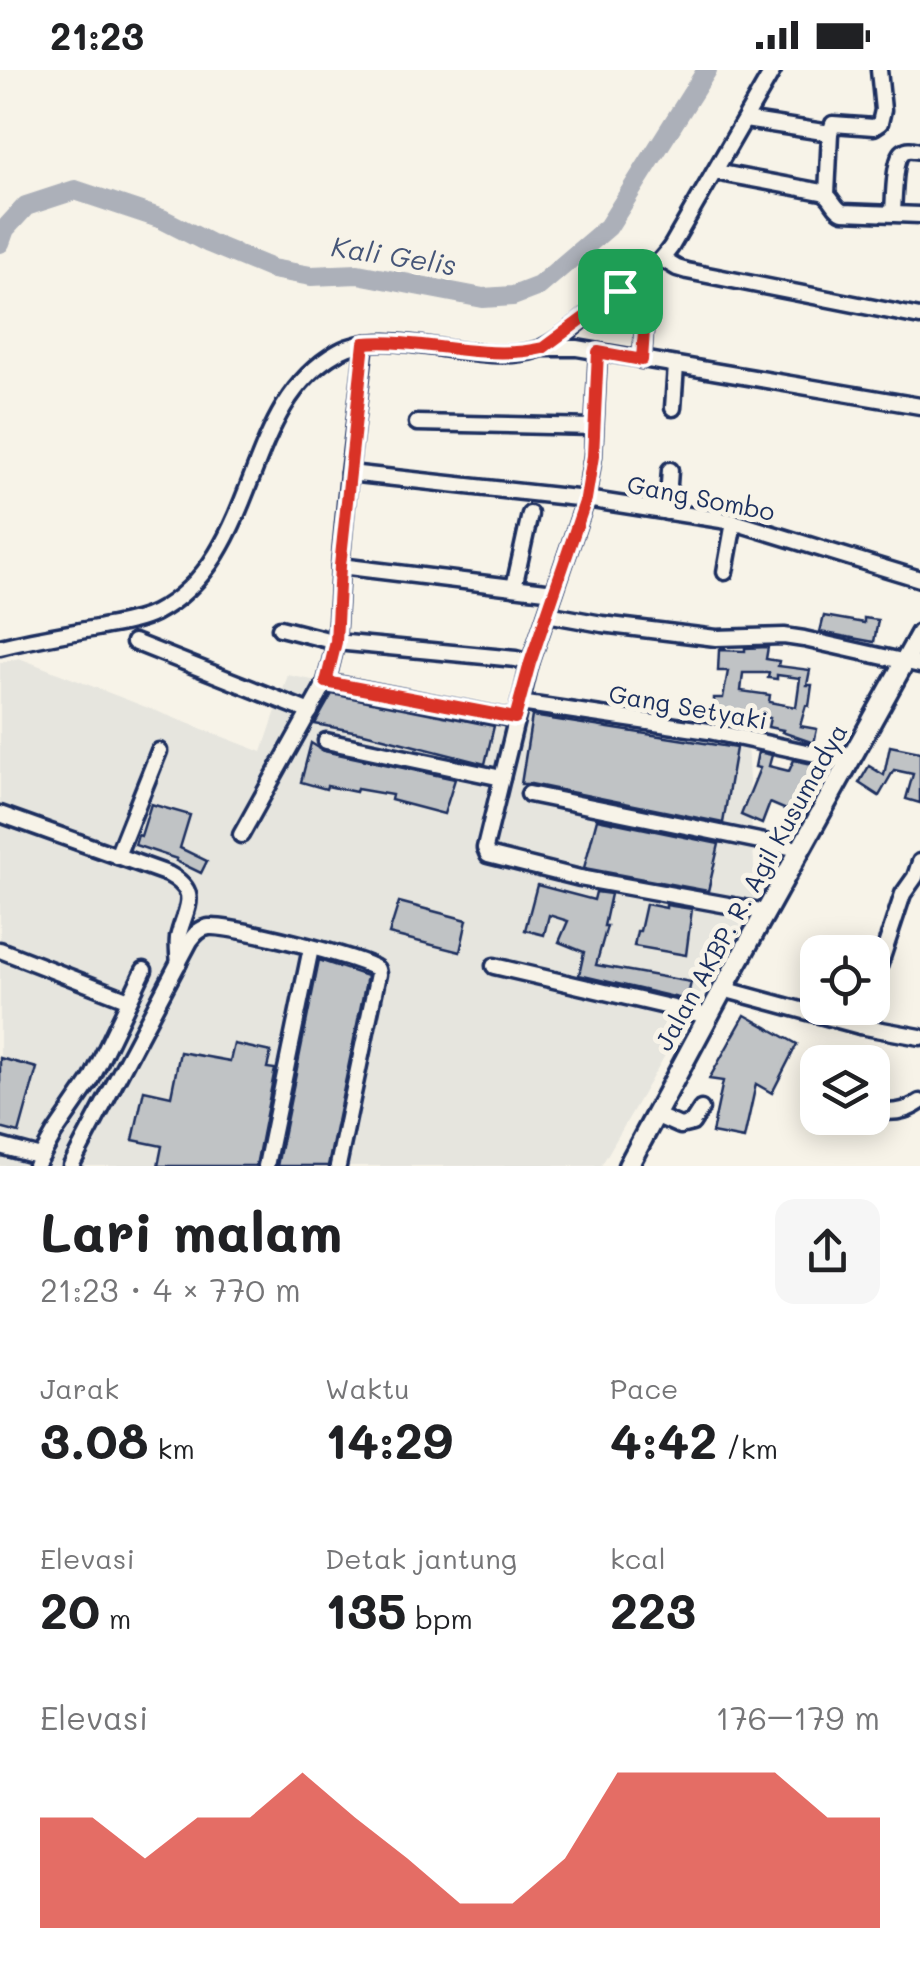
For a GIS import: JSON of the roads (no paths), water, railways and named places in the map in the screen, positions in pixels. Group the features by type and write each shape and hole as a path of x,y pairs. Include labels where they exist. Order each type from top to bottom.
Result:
{"main road":[{"name":"Jalan AKBP. R. Agil Kusumadya","path":"628,1166 848,761 912,663 920,634"}],"street":[{"path":"543,348 662,259 773,70"},
{"path":"878,70 883,110 880,123 874,127 833,124 827,194 843,212 920,215"},
{"path":"745,120 830,134"},
{"path":"893,212 898,161 904,151 920,150"},
{"path":"714,172 827,194"},
{"path":"662,259 686,271 920,317"},
{"path":"620,291 646,300 642,360"},
{"path":"241,835 326,682 336,642 340,566 364,343"},
{"path":"0,647 128,622 154,614 176,598 207,568 227,538 290,394 331,356 364,343 491,354 566,347 920,406"},
{"path":"598,352 593,456 586,499 530,663 485,848 488,855 580,878 766,912"},
{"path":"674,408 676,366"},
{"path":"417,423 594,428"},
{"path":"667,512 670,470"},
{"name":"Gang Sombo","path":"349,473 586,499 734,522 920,579"},
{"path":"514,587 530,514"},
{"path":"725,572 734,522"},
{"path":"340,566 554,592"},
{"path":"547,614 716,638 784,636 912,663"},
{"path":"280,628 336,642 516,658 530,663"},
{"path":"134,642 310,712"},
{"path":"326,682 515,718"},
{"name":"Gang Setyaki","path":"520,703 709,731 848,761"},
{"path":"326,742 502,778"},
{"path":"117,856 159,751"},
{"path":"528,794 800,849"},
{"path":"0,814 180,881 189,905 178,940 179,964"},
{"path":"889,935 903,894 920,862"},
{"path":"71,1166 190,941 207,927 311,948 373,966 378,974 338,1166"},
{"path":"266,1166 311,948"},
{"path":"0,950 129,1000"},
{"path":"494,966 708,1016"},
{"path":"0,1146 38,1162 91,1080 144,970"},
{"path":"723,988 860,1026 920,1037"},
{"path":"890,1112 907,1110 920,1102"},
{"path":"655,1115 680,1126 692,1123 701,1109"}],"waterway":[{"name":"Kali Gelis","path":"0,243 5,229 26,206 75,190 162,219 272,269 311,276 358,274 483,298 513,296 539,286 608,227 707,70"}]}
